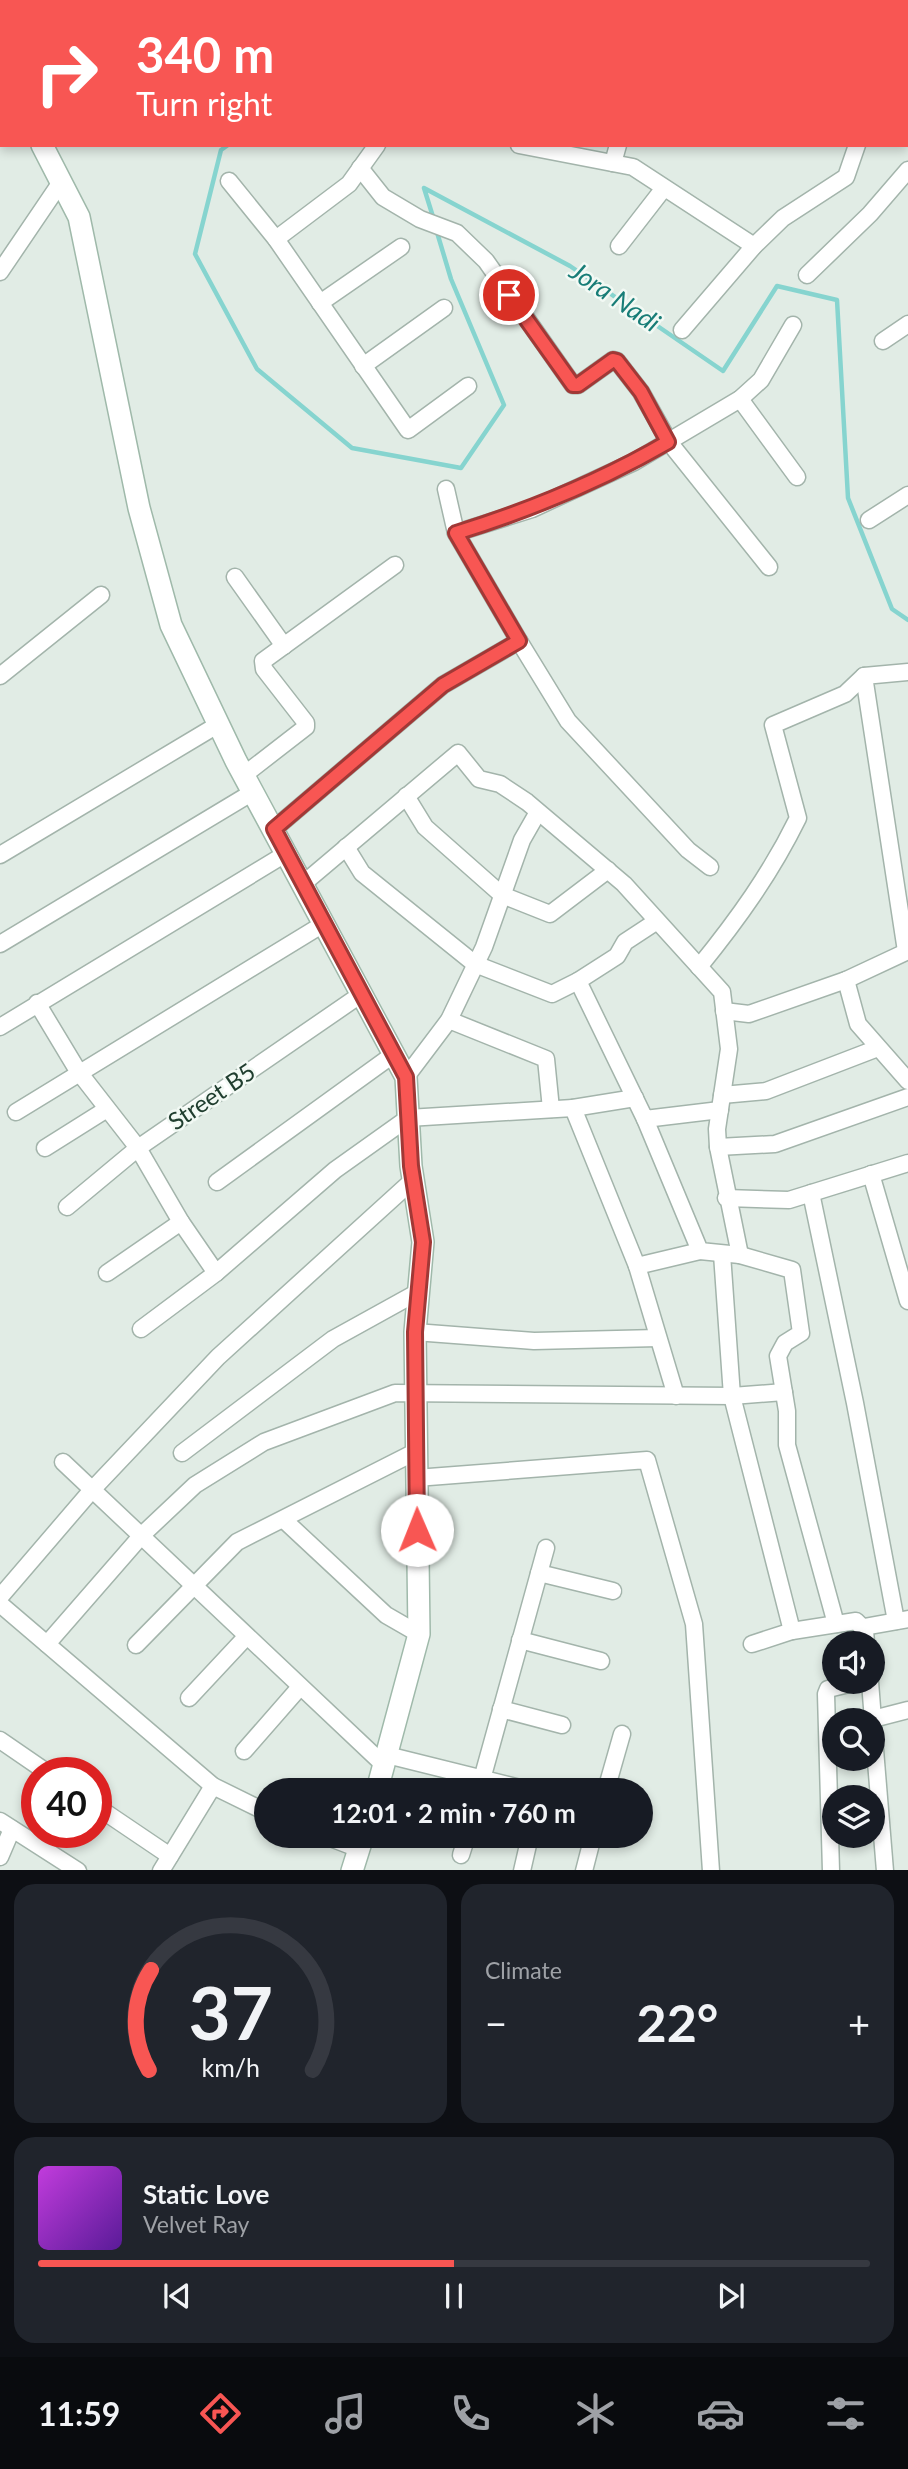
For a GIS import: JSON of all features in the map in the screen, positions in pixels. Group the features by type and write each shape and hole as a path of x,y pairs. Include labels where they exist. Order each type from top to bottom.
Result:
{"street":[{"path":"43,147 79,217 139,509 171,625 248,783 406,1077 413,1180 423,1242 415,1332 418,1395 415,1451 419,1634 380,1778"},
{"path":"275,239 349,184 375,147"},
{"path":"529,147 633,167 754,246"},
{"path":"613,163 617,147"},
{"path":"681,330 754,246 783,218 846,177 856,147"},
{"path":"360,169 383,197 420,219 457,233 486,261 573,385 578,385 613,360 617,361 641,392 668,442 769,567"},
{"path":"807,275 870,214 908,170"},
{"path":"229,181 275,239 408,430 468,386"},
{"path":"0,272 61,182"},
{"path":"619,246 664,188"},
{"path":"320,303 401,247"},
{"path":"363,366 444,308"},
{"path":"883,341 908,324"},
{"path":"456,533 532,509 635,462 740,399 761,380 793,325"},
{"path":"740,399 797,477"},
{"path":"446,489 456,533 568,721 688,850 710,867"},
{"path":"869,520 908,495"},
{"path":"0,944 248,783 306,727 306,723 261,665 395,565"},
{"path":"235,577 284,646"},
{"path":"0,676 101,595"},
{"path":"274,829 443,685 519,641"},
{"path":"699,967 746,909 778,859 798,818 772,725 845,694 864,676 908,672"},
{"path":"724,1011 749,1014 846,980 907,951 864,676"},
{"path":"0,855 219,724"},
{"path":"304,883 458,753 479,779 500,784 608,870 722,992 729,1049 718,1147 726,1198 740,1255"},
{"path":"406,796 425,827 502,895 550,914 608,870"},
{"path":"406,1077 449,1020 475,964 522,840 538,812"},
{"path":"346,847 362,873 475,964 552,993 578,981 617,956 625,942 657,921"},
{"path":"0,1027 287,853"},
{"path":"16,1112 78,1071 325,923"},
{"path":"846,980 858,1024 908,1082"},
{"path":"578,981 645,1119 700,1251"},
{"name":"Street B5","path":"67,1207 138,1148 363,993"},
{"path":"37,1003 78,1071 138,1148 181,1222 216,1273"},
{"path":"449,1020 546,1059 551,1109"},
{"path":"645,1119 766,1091 878,1048"},
{"path":"217,1182 394,1054"},
{"path":"718,1147 775,1144 908,1097"},
{"path":"141,1329 216,1273 335,1170 408,1118 573,1108 635,1098"},
{"path":"573,1108 637,1266 676,1396"},
{"path":"44,1148 107,1109"},
{"path":"726,1198 789,1200 908,1163"},
{"path":"871,1174 908,1301"},
{"path":"0,1597 91,1491 218,1357 413,1180"},
{"path":"811,1193 902,1620 875,1631"},
{"path":"107,1273 181,1222"},
{"path":"637,1266 700,1251 740,1255 792,1270 801,1333 785,1343 778,1356 788,1446 835,1624"},
{"path":"722,1254 732,1396 792,1631"},
{"path":"182,1453 333,1339 418,1292"},
{"path":"415,1332 534,1341 658,1338"},
{"path":"47,1643 142,1535 195,1485 264,1442 395,1393 732,1396 784,1392"},
{"path":"136,1646 237,1542 415,1451"},
{"path":"416,1478 647,1460 694,1624 711,1870"},
{"path":"63,1462 300,1687 385,1760 457,1778"},
{"path":"284,1520 386,1615 419,1634"},
{"path":"483,1778 546,1548"},
{"path":"539,1573 613,1591"},
{"path":"0,1604 213,1786 254,1806"},
{"path":"752,1644 792,1631 856,1621 862,1631"},
{"path":"189,1698 246,1637"},
{"path":"520,1640 601,1661"},
{"path":"244,1751 300,1687"},
{"path":"826,1694 831,1870"},
{"path":"501,1709 562,1725"},
{"path":"885,1717 908,1710"},
{"path":"609,1778 622,1734"},
{"path":"0,1740 25,1757"},
{"path":"877,1771 884,1870"},
{"path":"162,1870 213,1786"},
{"path":"112,1817 170,1856"},
{"path":"0,1857 6,1825 76,1870"},
{"path":"352,1870 359,1848"},
{"path":"461,1855 463,1848"},
{"path":"522,1870 527,1848"},
{"path":"583,1870 590,1848"}],"waterway":[{"name":"Jora Nadi","path":"225,147 221,150 195,254 257,369 352,448 461,468 504,405 451,279 436,229"},
{"name":"Jora Nadi","path":"434,220 424,188 570,266 723,371 777,286 837,300 848,498 892,609 908,620"}],"route":[{"path":"417,1530 415,1451 418,1395 415,1332 423,1242 411,1166 406,1077 274,829 443,685 519,641 456,533 532,509 635,462 668,442 641,392 617,361 613,360 578,385 573,385 509,295"}]}
